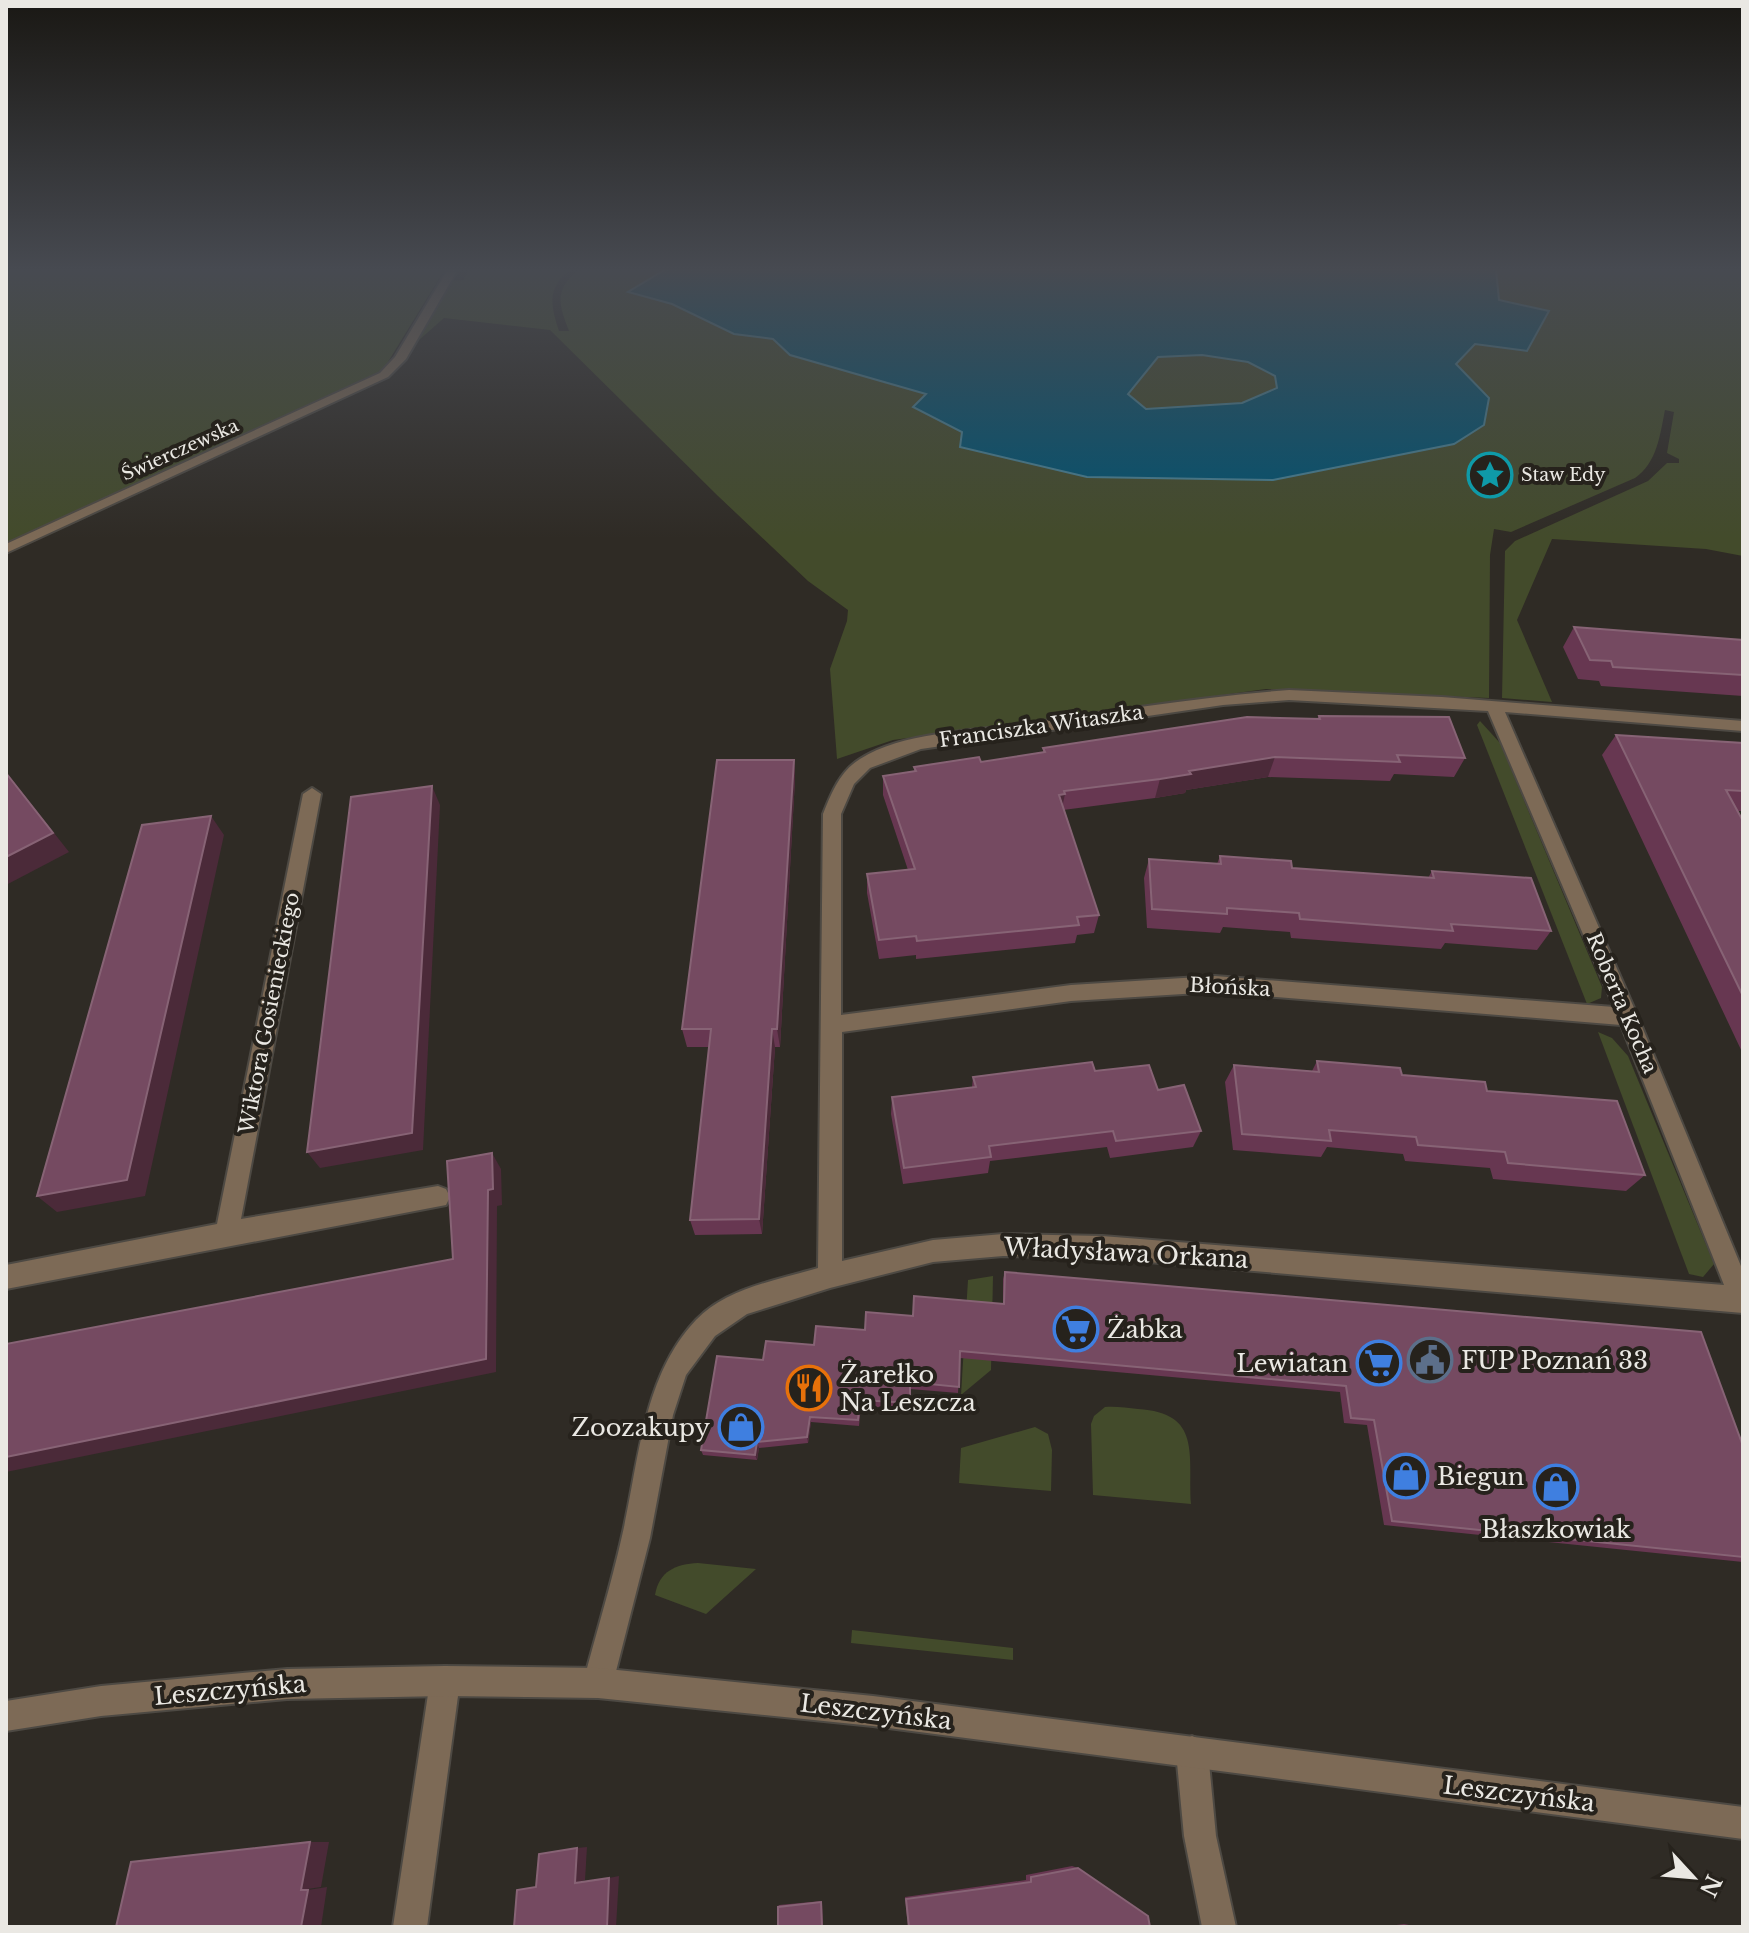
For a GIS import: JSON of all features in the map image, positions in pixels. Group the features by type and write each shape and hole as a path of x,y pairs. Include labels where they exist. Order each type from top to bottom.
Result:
{"street":[{"name":"Świerczewska","path":"6,549 384,375 400,359"},
{"name":"Franciszka Witaszka","path":"830,1276 832,814 844,780 869,759 920,744 1267,695 1442,702 1743,726"},
{"name":"Roberta Kocha","path":"1495,708 1628,1017 1743,1299"},
{"name":"Wiktora Gosienieckiego","path":"227,1233 312,794"},
{"name":"Błońska","path":"833,1025 1070,993 1202,984 1628,1017"},
{"path":"6,1277 227,1233 438,1197"},
{"name":"Władysława Orkana","path":"598,1683 636,1538 660,1415 676,1368 706,1327 740,1304 830,1276 933,1251 1003,1245 1074,1247 1743,1299"},
{"path":"410,1927 445,1681"},
{"name":"Leszczyńska","path":"6,1716 101,1701 287,1684 445,1681 598,1683 873,1711 1743,1823"},
{"path":"1192,1752 1200,1836 1219,1927"}],"green space":[{"path":"6,359 390,359 383,370 6,543"},
{"path":"580,359 1743,359 1743,556 1706,549 1552,539 1517,620 1552,702 1502,698 1505,551 1515,541 1648,481 1667,463 1679,463 1679,459 1667,453 1674,412 1665,410 1653,456 1635,478 1511,532 1494,529 1490,555 1489,698 1266,689 893,740 837,759 830,669 848,610 808,581"},
{"path":"1480,721 1500,743 1602,987 1601,998 1587,1004 1477,725"},
{"path":"1598,1032 1612,1038 1628,1056 1714,1264 1703,1277 1689,1274"},
{"path":"993,1276 991,1370 961,1395 968,1280"},
{"path":"1105,1407 1159,1412 1173,1418 1182,1428 1190,1453 1191,1504 1093,1495 1091,1424 1094,1416"},
{"path":"1035,1427 1048,1434 1052,1450 1051,1491 959,1483 961,1448"},
{"path":"698,1563 756,1569 706,1614 655,1595 660,1580 670,1570"},
{"path":"852,1630 1013,1648 1013,1660 851,1643"}],"water":[{"path":"805,359 1156,359 1128,394 1146,409 1242,403 1277,388 1275,376 1248,362 1230,359 1461,359 1456,364 1489,398 1484,425 1454,444 1273,480 1087,477 960,447 962,432 913,407 926,394"}],"building":[{"path":"1574,627 1743,640 1743,675 1613,667 1611,661 1590,660"},
{"path":"1319,716 1449,717 1465,758 1397,755 1400,762 1275,757 1189,771 1191,774 1160,779 1064,791 1065,794 1059,795 1099,915 1077,917 1079,925 917,941 916,936 879,940 867,874 915,869 883,776 916,771 914,767 979,757 981,762 1045,752 1043,748 1247,717 1320,719"},
{"path":"1616,735 1743,743 1743,791 1726,790 1743,821 1743,996"},
{"path":"717,760 794,760 777,1029 772,1029 759,1219 690,1220 711,1029 682,1029"},
{"path":"6,773 53,833 6,857"},
{"path":"432,786 412,1133 307,1152 351,797"},
{"path":"211,816 127,1180 37,1196 142,825"},
{"path":"1220,856 1291,861 1292,868 1434,878 1432,871 1531,878 1551,931 1451,924 1453,931 1300,919 1299,913 1227,908 1227,914 1152,909 1149,859 1221,864"},
{"path":"1317,1061 1400,1068 1402,1075 1485,1082 1487,1091 1617,1101 1645,1175 1508,1163 1505,1152 1418,1145 1416,1137 1329,1130 1331,1141 1242,1134 1234,1065 1319,1072"},
{"path":"1092,1062 1095,1071 1149,1065 1158,1090 1184,1085 1201,1131 1116,1141 1113,1131 989,1146 991,1157 904,1168 892,1097 976,1087 973,1077"},
{"path":"492,1153 493,1189 488,1190 486,1359 6,1457 6,1344 453,1259 447,1161"},
{"path":"1005,1272 1701,1332 1743,1446 1743,1557 1392,1521 1374,1420 1351,1418 1346,1386 960,1351 959,1387 910,1382 910,1403 860,1400 858,1420 810,1417 807,1437 757,1442 755,1455 701,1450 717,1356 763,1360 766,1341 814,1345 816,1326 865,1330 866,1312 913,1316 914,1296 1004,1304"},
{"path":"310,1842 301,1890 308,1890 301,1927 116,1927 131,1862"},
{"path":"577,1848 575,1883 609,1878 607,1927 514,1927 517,1890 536,1887 539,1854"},
{"path":"1078,1868 1148,1916 1150,1927 909,1927 906,1899 1031,1882 1031,1877"},
{"path":"821,1902 822,1927 778,1927 778,1907"}],"place":[{"name":"Staw Edy","path":"1490,475"},
{"name":"Żabka","path":"1076,1329"},
{"name":"FUP Poznań 33","path":"1430,1360"},
{"name":"Lewiatan","path":"1379,1363"},
{"name":"Żarełko Na Leszcza","path":"809,1388"},
{"name":"Zoozakupy","path":"741,1427"},
{"name":"Biegun","path":"1406,1476"},
{"name":"Błaszkowiak","path":"1556,1487"}]}
